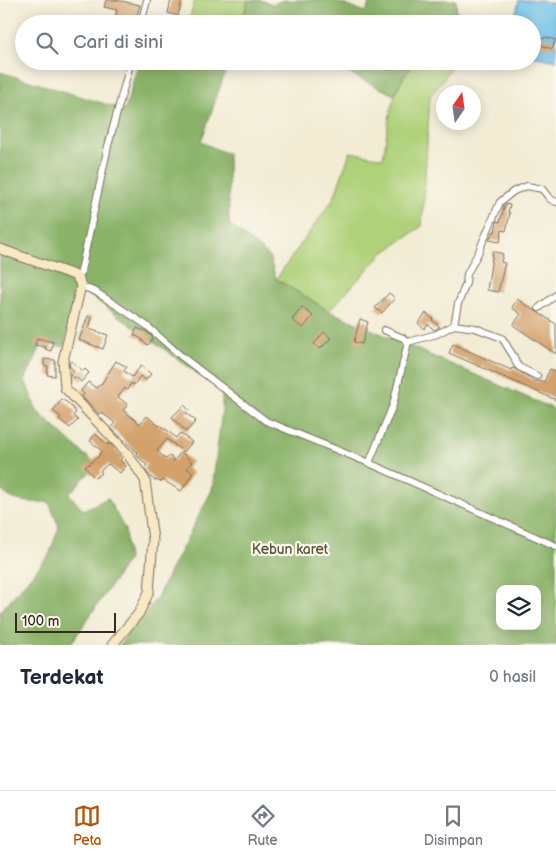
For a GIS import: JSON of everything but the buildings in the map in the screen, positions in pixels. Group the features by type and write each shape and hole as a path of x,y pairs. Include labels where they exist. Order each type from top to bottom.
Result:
{"main road":[{"path":"0,250 74,275 80,283 63,361 65,388 127,453 145,480 153,540 149,592 139,613 112,645"}],"street":[{"path":"143,15 147,0"},
{"path":"129,70 108,146 80,283 146,325 181,356 266,421 369,463 556,546"},
{"path":"454,325 467,274 500,202 514,191 527,186 542,189 550,199 556,202"},
{"path":"539,308 556,296"},
{"path":"408,342 437,334 454,325 476,328 502,338 519,367 537,376"},
{"path":"384,330 408,342"},
{"path":"369,463 393,405 408,342"}],"green space":[{"path":"195,0 248,0 244,15 191,15"},
{"path":"248,0 260,0 273,4 283,0 330,0 366,12 370,0 456,0 457,15 244,15"},
{"name":"Kebun karet","path":"136,70 226,70 201,142 228,154 229,224 269,256 276,279 329,311 556,410 556,645 119,645 156,599 212,490 222,410 222,391 77,286 64,347 43,342 25,380 37,411 96,465 69,494 83,510 108,498 125,530 128,560 70,645 0,645 0,612 49,555 59,527 49,502 22,501 10,497 0,488 0,72 125,110"},
{"path":"343,70 408,70 394,95"},
{"path":"410,70 450,70 438,85 436,85 436,88 430,96 422,226 382,254 329,311 276,279 334,198 350,152 383,158 389,118 400,83"}],"water":[{"path":"519,0 542,0 556,5 556,61 541,58 541,15 515,15"}]}
